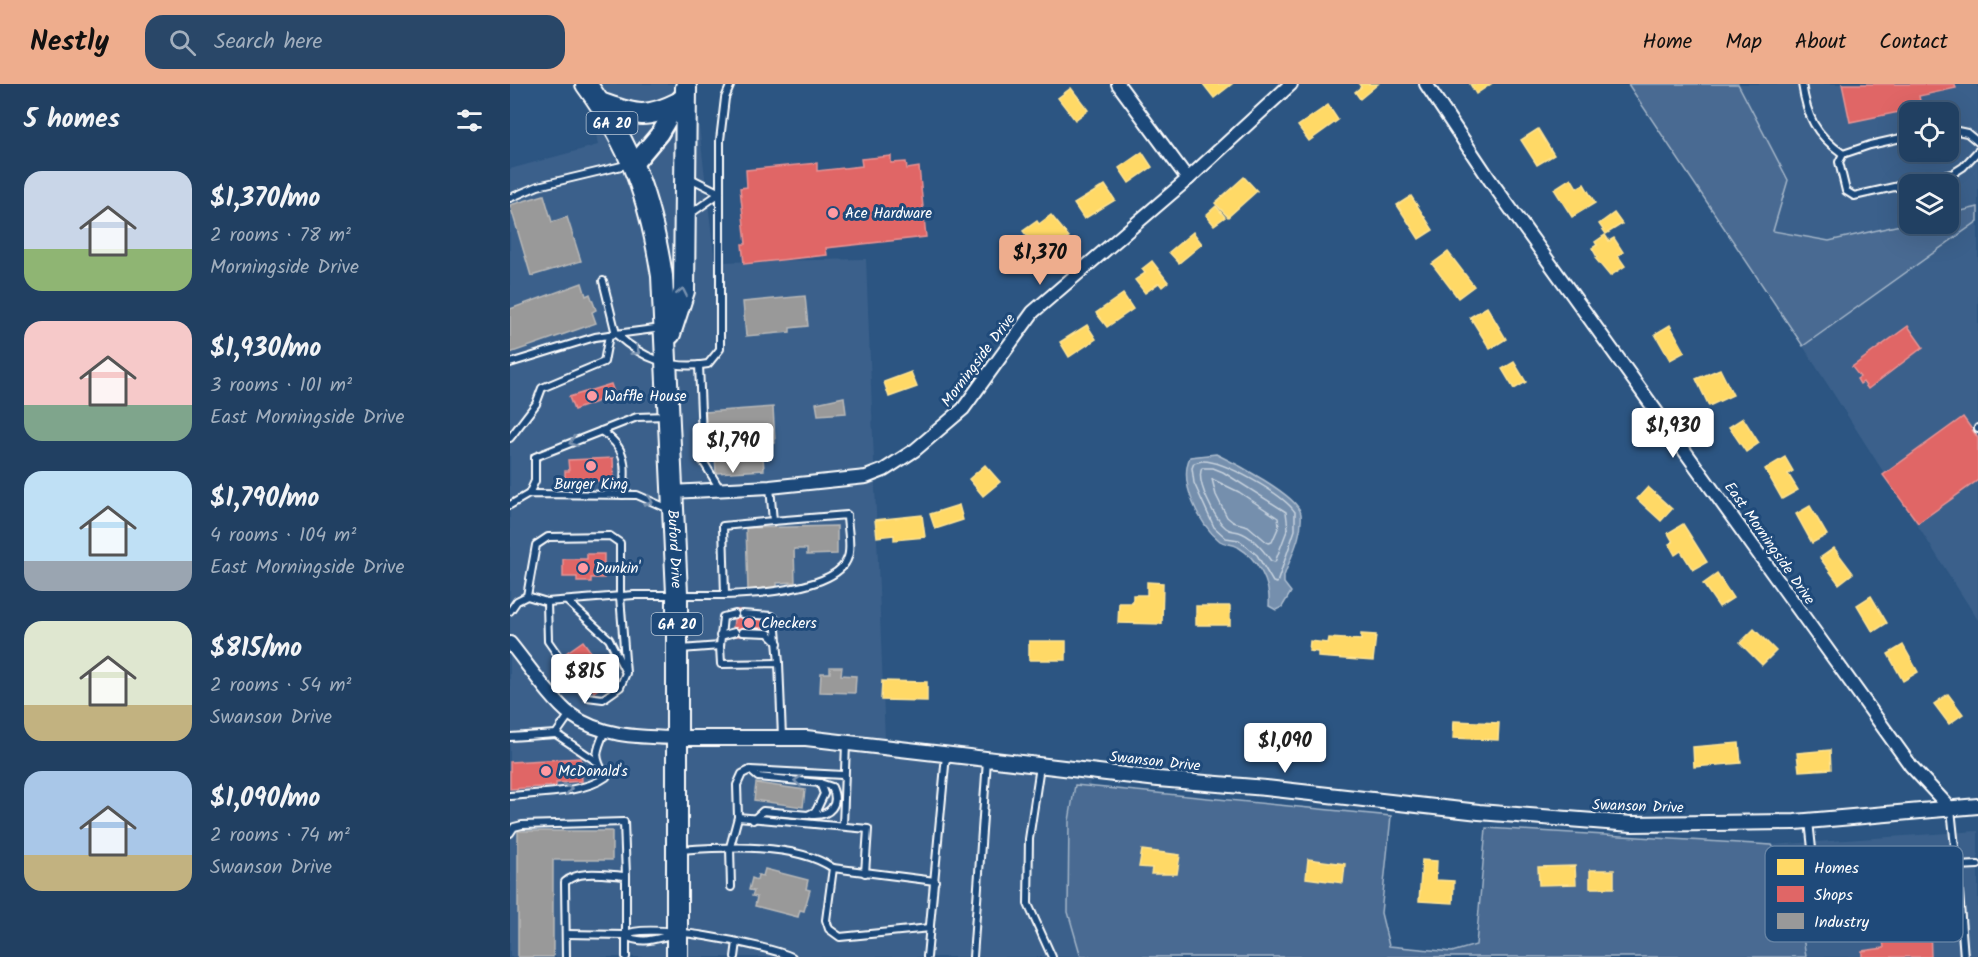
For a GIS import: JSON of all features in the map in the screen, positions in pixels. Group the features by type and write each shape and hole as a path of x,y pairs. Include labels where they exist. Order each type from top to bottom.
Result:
{"highway":[{"name":"Buford Drive","path":"586,84 600,103 634,164 644,188 655,234 666,328 671,501 677,593 677,957"},
{"path":"600,103 640,115 656,114 684,91"},
{"path":"666,356 684,291 687,177 684,91"}],"main road":[{"path":"634,164 660,133 684,91"}],"street":[{"path":"1118,84 1188,179"},
{"name":"Morningside Drive","path":"770,488 866,477 884,470 915,450 963,409 1033,312 1188,179 1291,84"},
{"name":"East Morningside Drive","path":"1426,84 1490,180 1898,748 1930,789 1950,808"},
{"path":"671,501 721,490 770,488"},
{"name":"Swanson Drive","path":"510,644 570,714 605,731 641,737 782,737 846,742 1040,766 1555,819 1682,825 1808,820 1978,806"}],"lane":[{"path":"613,335 630,347 699,365 708,364 720,349 722,118 731,84"},
{"path":"1802,84 1806,112 1824,141 1843,154"},
{"path":"1959,131 1967,133 1978,142"},
{"path":"1899,138 1843,154 1839,162 1846,190 1854,196 1952,174 1978,151"},
{"path":"510,198 538,186 634,164"},
{"path":"687,177 720,193"},
{"path":"685,219 695,208 720,193"},
{"path":"510,438 536,404 542,388 604,363 613,335 603,281"},
{"path":"510,363 613,335 666,328"},
{"path":"699,365 703,461 721,490"},
{"path":"529,494 534,481 535,457 637,417 668,416"},
{"path":"601,431 615,440 624,454 623,495"},
{"path":"770,488 773,521"},
{"path":"510,505 529,494 637,495 671,501"},
{"path":"510,610 517,601 527,596 548,602 677,593 725,595 781,590 813,583 838,571 848,557 847,515 723,526 725,595"},
{"path":"527,596 536,545 549,537 610,536 620,543 620,596 626,673 620,687 603,699 587,697 548,641 548,602"},
{"path":"567,601 609,639 626,673"},
{"path":"779,663 721,664 720,636 723,617 738,614 771,616 777,622 779,663 782,737"},
{"path":"720,636 739,632 768,633 778,643"},
{"path":"677,649 720,646"},
{"path":"556,734 570,714"},
{"path":"596,761 597,749 605,731"},
{"path":"510,737 556,734 596,761 606,777 599,783 566,790 510,796"},
{"path":"843,826 843,775 846,742"},
{"path":"927,957 946,754"},
{"path":"973,957 987,759"},
{"path":"1040,766 1029,839 1028,904 1052,957"},
{"path":"731,887 730,847 738,818 737,785 742,774 750,770 843,775"},
{"path":"750,770 758,777 820,783 832,787 834,804 830,812 824,815 763,811 753,820"},
{"path":"808,814 816,811 822,803 824,794 820,783"},
{"path":"1950,808 1955,846"},
{"path":"738,818 868,829 865,873"},
{"path":"1808,820 1811,846"},
{"path":"510,833 514,827 522,825 624,822 626,957"},
{"path":"677,850 756,847 821,860 833,868 934,881"},
{"path":"1963,866 1978,865"},
{"path":"833,868 826,920 829,929 840,937 930,928"},
{"path":"566,957 565,882 573,875 626,876"},
{"path":"625,935 632,930 677,933 737,942 792,957"},
{"path":"566,934 625,935 632,940 654,940 677,933"},
{"path":"735,957 737,942"},
{"path":"1963,942 1964,957"}],"shaded area":[{"path":"587,84 694,84 715,262 866,259 885,741 1090,768 1086,939 1233,957 510,957 510,169 598,145"},
{"path":"1628,84 1738,84 1788,180 1773,231 1829,241 1899,225 1899,234 1959,234 1959,212 1978,207 1978,221 1803,346"},
{"path":"1738,84 1978,84 1978,207 1959,212 1959,174 1899,174 1899,225 1829,241 1772,231 1788,180"},
{"path":"1978,221 1978,620 1803,346"},
{"path":"1075,785 1391,816 1381,913 1389,946 1452,952 1476,945 1486,828 1772,845 1765,846 1765,942 1804,942 1806,957 1081,957 1068,912 1069,821"},
{"path":"1978,831 1978,957 1806,957 1804,942 1963,942 1963,846 1772,845"}],"water":[{"path":"1216,454 1278,489 1289,498 1301,514 1298,538 1284,576 1284,583 1291,592 1282,607 1276,610 1269,606 1265,580 1252,558 1238,547 1220,541 1212,534 1193,503 1187,479 1190,457"}],"building: Homes":[{"path":"1203,84 1232,84 1214,98"},
{"path":"1359,84 1378,84 1360,99 1355,92 1361,87"},
{"path":"1470,84 1491,84 1476,94"},
{"path":"1071,88 1088,110 1075,120 1058,98"},
{"path":"1328,105 1338,120 1309,141 1298,126"},
{"path":"1538,129 1554,155 1537,165 1521,140"},
{"path":"1142,152 1152,167 1129,183 1119,168"},
{"path":"1244,177 1257,191 1228,217 1215,203"},
{"path":"1571,178 1577,188 1584,184 1595,203 1572,217 1554,189"},
{"path":"1105,185 1115,200 1084,219 1074,204"},
{"path":"1411,196 1433,230 1419,239 1397,205"},
{"path":"1216,206 1225,217 1214,225 1206,215"},
{"path":"1614,213 1622,224 1606,234 1599,224"},
{"path":"1051,215 1069,237 1043,257 1023,231 1037,221 1039,224"},
{"path":"1193,232 1202,244 1179,263 1169,252"},
{"path":"1605,235 1609,241 1614,238 1623,252 1618,256 1625,266 1610,276 1595,258 1597,257 1592,248 1597,245 1595,242"},
{"path":"1448,252 1474,286 1458,298 1432,264"},
{"path":"1152,261 1168,282 1162,287 1159,283 1145,293 1135,280 1145,273 1142,269"},
{"path":"1123,294 1133,309 1107,327 1096,313"},
{"path":"1487,307 1506,339 1490,349 1470,317"},
{"path":"1087,325 1096,339 1069,357 1060,342"},
{"path":"1670,325 1685,352 1670,360 1655,334"},
{"path":"1514,362 1526,382 1514,389 1502,369"},
{"path":"1720,369 1733,395 1709,406 1696,379"},
{"path":"911,372 917,387 889,397 884,382"},
{"path":"1743,418 1759,443 1746,452 1729,427"},
{"path":"1785,457 1793,471 1788,474 1798,490 1782,499 1765,469"},
{"path":"985,465 1000,482 983,496 969,479"},
{"path":"1648,487 1672,509 1661,521 1637,499"},
{"path":"959,505 963,520 935,529 930,514"},
{"path":"1810,506 1827,535 1812,543 1796,514"},
{"path":"922,515 925,537 894,540 894,535 877,537 875,520"},
{"path":"1683,524 1707,562 1693,570 1681,551 1675,555 1669,544 1673,542 1668,533"},
{"path":"1834,548 1853,573 1839,584 1820,558"},
{"path":"1717,574 1733,598 1719,607 1703,584"},
{"path":"1147,582 1163,583 1162,624 1118,623 1119,603 1133,603 1133,595 1147,595"},
{"path":"1871,596 1887,623 1873,632 1857,605"},
{"path":"1196,606 1230,606 1230,625 1196,625"},
{"path":"1754,629 1776,651 1762,665 1740,643"},
{"path":"1361,634 1376,635 1373,661 1318,657 1318,652 1309,651 1310,641 1328,643 1329,638 1361,640"},
{"path":"1029,641 1066,641 1066,660 1029,660"},
{"path":"1903,645 1918,672 1903,681 1888,654"},
{"path":"882,681 927,682 927,701 881,700"},
{"path":"1948,694 1963,714 1949,724 1934,704"},
{"path":"1454,721 1499,723 1498,740 1453,738"},
{"path":"1739,743 1741,763 1694,767 1693,747"},
{"path":"1830,750 1831,769 1799,771 1797,753"},
{"path":"1142,850 1180,855 1177,874 1151,874 1152,868 1139,867"},
{"path":"1308,859 1345,864 1343,883 1306,878"},
{"path":"1422,860 1437,861 1436,880 1454,881 1453,903 1419,901"},
{"path":"1575,866 1576,884 1539,885 1538,867"},
{"path":"1590,870 1614,870 1614,888 1590,888"}],"building: Shops":[{"path":"1842,84 1955,84 1956,88 1919,96 1920,101 1899,102 1899,112 1850,122"},
{"name":"Ace Hardware","path":"891,156 891,163 906,162 907,169 919,167 926,237 826,248 827,255 744,264 742,244 746,244 740,188 747,187 746,170 817,163 817,171 862,166 861,159"},
{"path":"1908,326 1923,347 1868,389 1863,382 1860,384 1857,379 1860,377 1852,367"},
{"name":"Waffle House","path":"611,384 615,395 574,410 569,397"},
{"path":"1963,417 1978,438 1978,480 1918,523 1883,475"},
{"name":"Burger King","path":"613,458 614,480 565,483 565,471 569,471 568,460"},
{"name":"Dunkin'","path":"587,554 604,554 604,578 591,578 591,582 577,582 577,577 563,577 563,559 587,559"},
{"name":"Checkers","path":"735,610 742,610 742,619 765,618 765,628 742,628 742,636 736,636 735,628 733,628"},
{"path":"583,641 611,680 594,692 566,653"},
{"name":"McDonald's","path":"581,758 582,781 556,783 556,786 510,789 510,762"},
{"path":"1883,942 1931,942 1931,957 1862,957 1862,951 1884,948"}],"building: Industry":[{"path":"544,195 552,222 567,217 581,261 531,276 510,205"},
{"path":"582,283 586,296 590,294 596,310 592,312 596,323 510,353 510,309"},
{"path":"805,296 808,326 790,328 790,332 746,336 743,302"},
{"path":"844,397 846,413 818,415 816,403"},
{"path":"773,407 775,443 762,444 764,470 716,473 714,434 707,435 705,412"},
{"path":"837,526 837,554 807,555 807,549 794,549 795,582 777,583 777,589 748,590 746,528"},
{"path":"830,667 842,667 841,675 856,676 855,693 820,692 821,673 830,673"},
{"path":"756,783 805,790 803,807 754,800"},
{"path":"518,831 612,831 612,860 553,860 553,957 518,957"},
{"path":"765,869 808,880 806,889 810,890 804,911 800,910 798,917 755,906 757,897 752,896 754,891 749,890 752,878 757,880 758,875 763,876"}],"place":[{"name":"Ace Hardware","path":"833,213"},
{"name":"Waffle House","path":"592,396"},
{"name":"Burger King","path":"591,466"},
{"name":"Dunkin'","path":"583,568"},
{"name":"Checkers","path":"749,623"},
{"name":"McDonald's","path":"546,771"}]}
